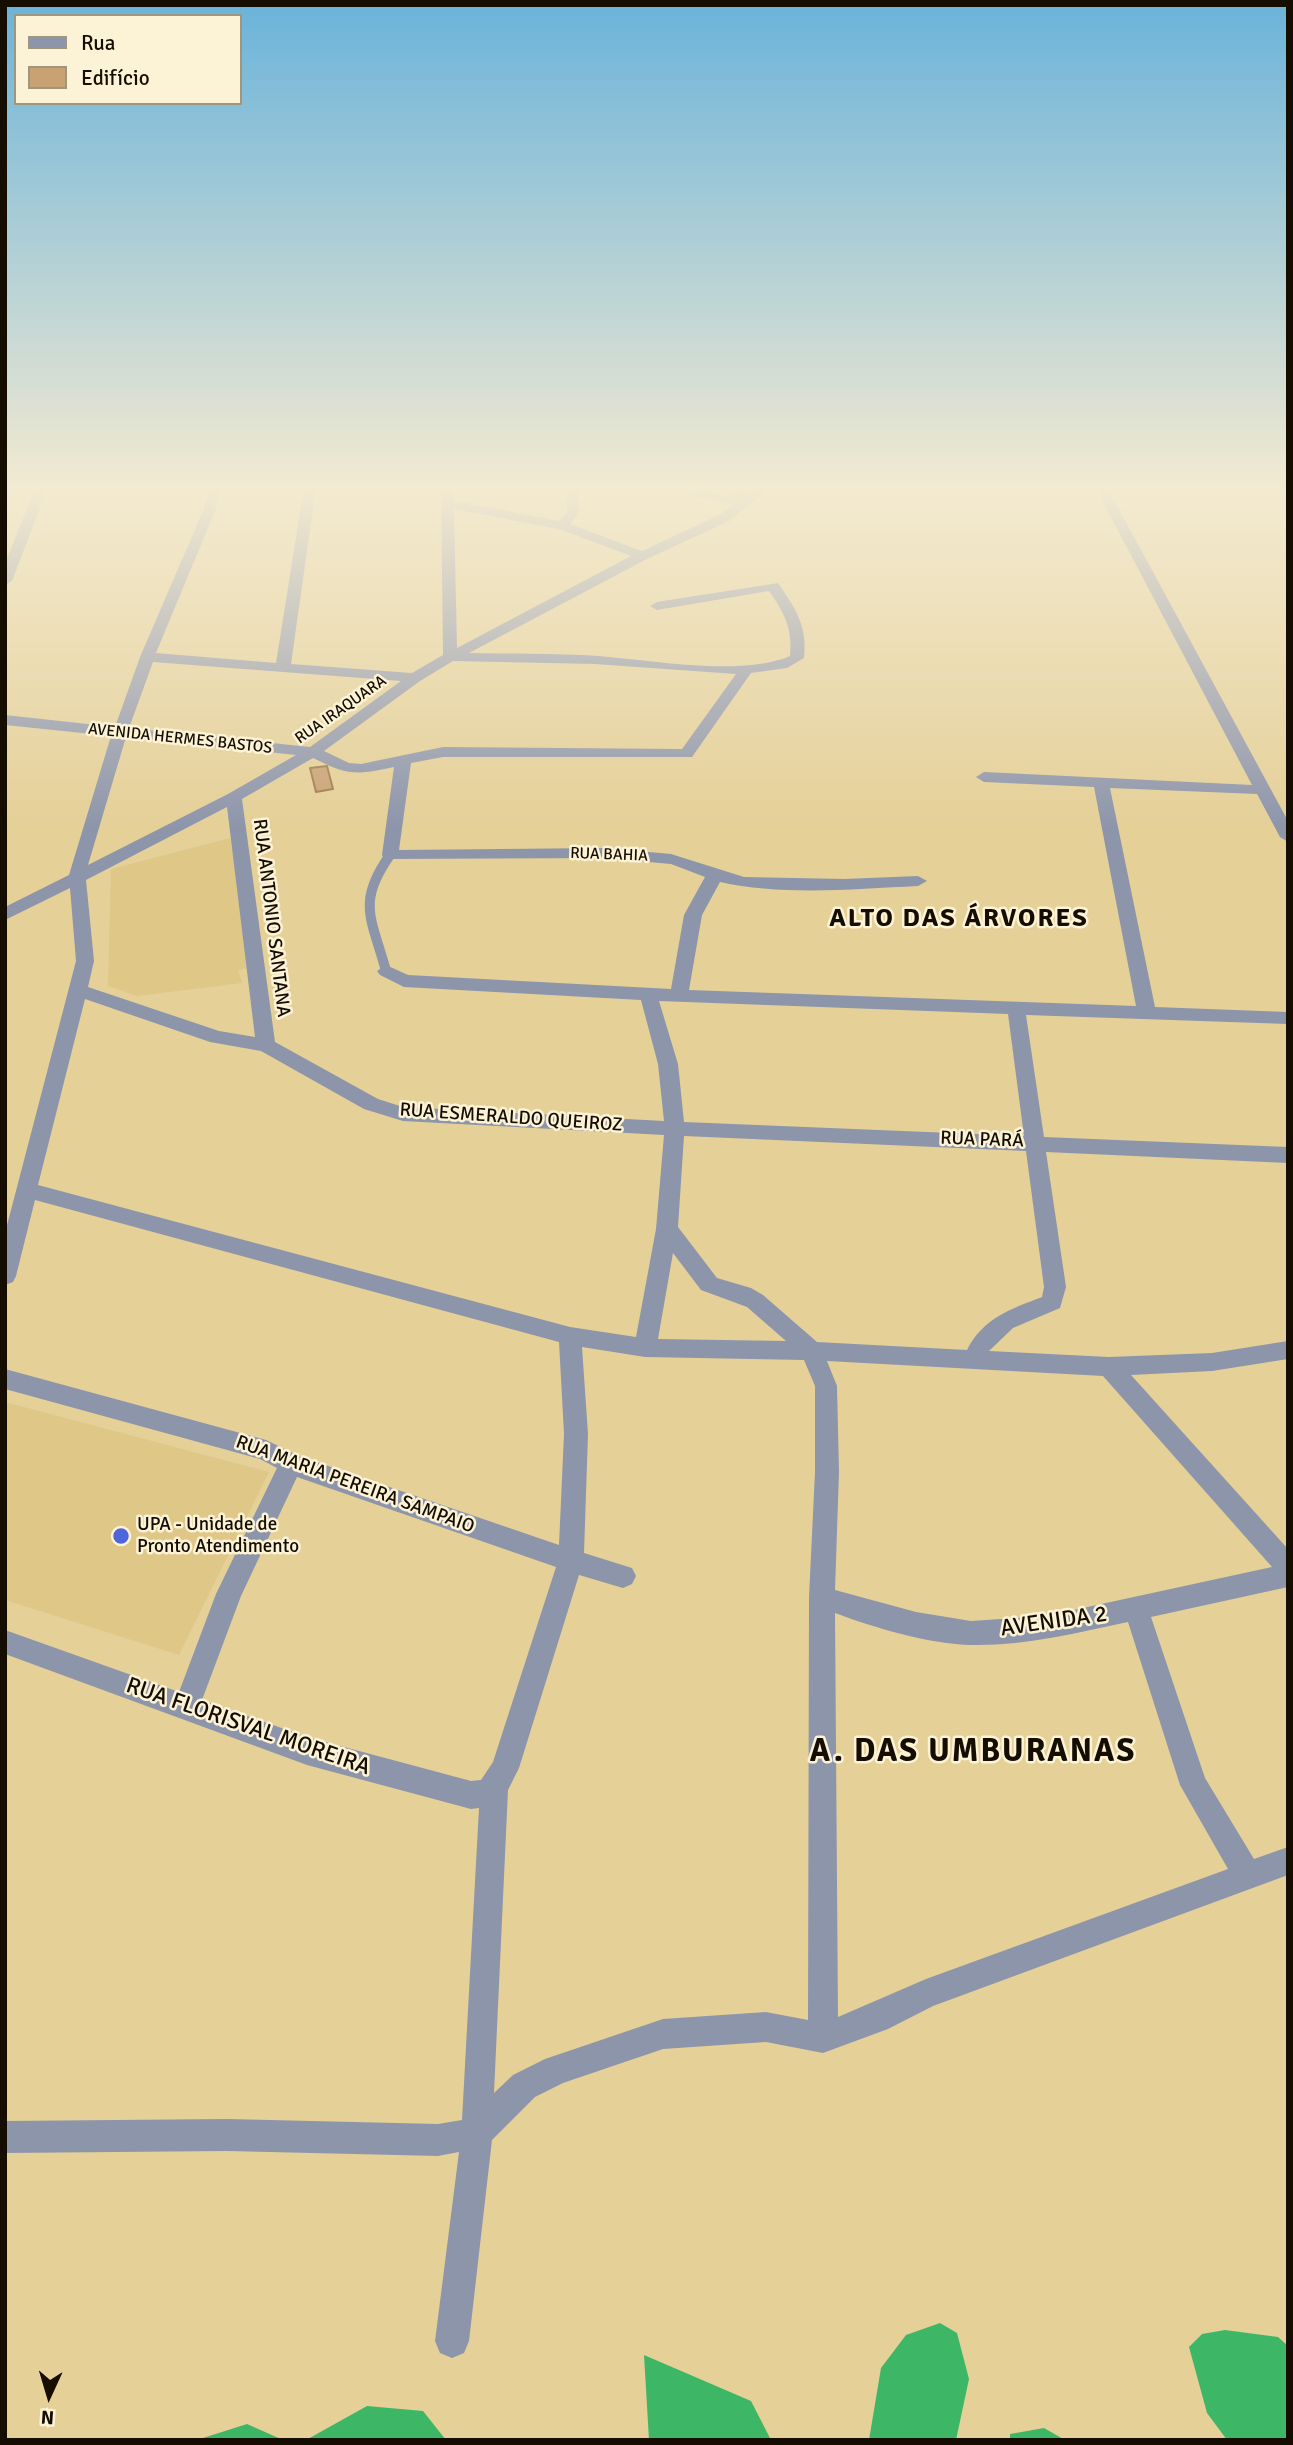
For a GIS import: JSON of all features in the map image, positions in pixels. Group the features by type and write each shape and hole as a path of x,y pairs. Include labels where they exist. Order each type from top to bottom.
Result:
{"street":[{"path":"5,1276 85,961 78,875 94,811 120,733 171,601"},
{"path":"283,667 293,601"},
{"path":"449,601 450,657 593,660 747,669 789,664 797,658 801,637 795,617 784,601"},
{"name":"RUA IRAQUARA","path":"5,914 234,797 313,752 415,678 556,601"},
{"path":"657,606 682,601"},
{"path":"1163,601 1288,837"},
{"path":"147,657 415,678"},
{"name":"AVENIDA HERMES BASTOS","path":"5,720 313,752 346,768 361,769 443,752 687,754 747,669"},
{"path":"390,855 403,762"},
{"path":"984,777 1264,790"},
{"path":"1101,782 1147,1013"},
{"name":"RUA ANTONIO SANTANA","path":"234,797 266,1045"},
{"name":"RUA BAHIA","path":"390,855 640,855 692,863 715,876 744,882 783,885 918,881"},
{"path":"679,996 693,915 715,876"},
{"path":"386,971 404,981 679,996 1288,1018"},
{"name":"RUA ESMERALDO QUEIROZ","path":"78,990 217,1037 266,1045 371,1104 403,1114 675,1128"},
{"path":"645,1348 667,1229 675,1128 668,1064 650,1010 649,993"},
{"path":"974,1360 981,1342 993,1327 1052,1302 1055,1287 1016,1008"},
{"name":"RUA PARÁ","path":"675,1128 1288,1155"},
{"path":"26,1190 570,1336 645,1348 812,1351 1109,1367 1212,1362 1288,1350"},
{"path":"667,1229 709,1284 743,1294 755,1301 812,1351 826,1386 827,1472 822,1597 823,2038"},
{"path":"452,2341 477,2133 494,1787 505,1769 571,1561 576,1434 570,1336"},
{"path":"1109,1367 1288,1567"},
{"name":"RUA MARIA PEREIRA SAMPAIO","path":"5,1379 265,1450 291,1464 571,1561 622,1576"},
{"path":"186,1707 229,1594 291,1464"},
{"name":"AVENIDA 2","path":"822,1597 868,1612 971,1633 1046,1628 1288,1575"},
{"path":"1136,1609 1194,1785 1248,1876"},
{"name":"RUA FLORISVAL MOREIRA","path":"5,1642 307,1751 471,1795 486,1793 494,1787"},
{"path":"5,2137 227,2135 438,2140 477,2133 524,2086 556,2070 663,2034 766,2027 823,2038 877,2018 926,1994 1288,1861"}],"lane":[{"path":"386,971 370,909 370,890 373,880 390,855"}],"shaded area":[{"path":"230,838 251,953 249,968 238,970 242,983 137,996 108,986 111,869"},
{"name":"UPA - Unidade de Pronto Atendimento","path":"5,1402 269,1472 179,1655 5,1600"}],"green space":[{"path":"940,2323 957,2333 969,2379 956,2440 869,2440 881,2368 906,2335"},
{"path":"1225,2330 1278,2337 1288,2346 1288,2440 1227,2440 1207,2413 1189,2347 1202,2334"},
{"path":"644,2355 751,2401 771,2440 649,2440"},
{"path":"367,2406 423,2411 446,2440 306,2440"},
{"path":"247,2424 283,2440 203,2440 203,2438"},
{"path":"1044,2428 1065,2440 1010,2440 1010,2434"}],"building":[{"path":"327,766 333,789 316,792 310,768"}],"place":[{"name":"UPA - Unidade de Pronto Atendimento","path":"121,1536"}],"district":[{"name":"ALTO DAS ÁRVORES","path":"959,919"},
{"name":"A. DAS UMBURANAS","path":"973,1753"}]}
